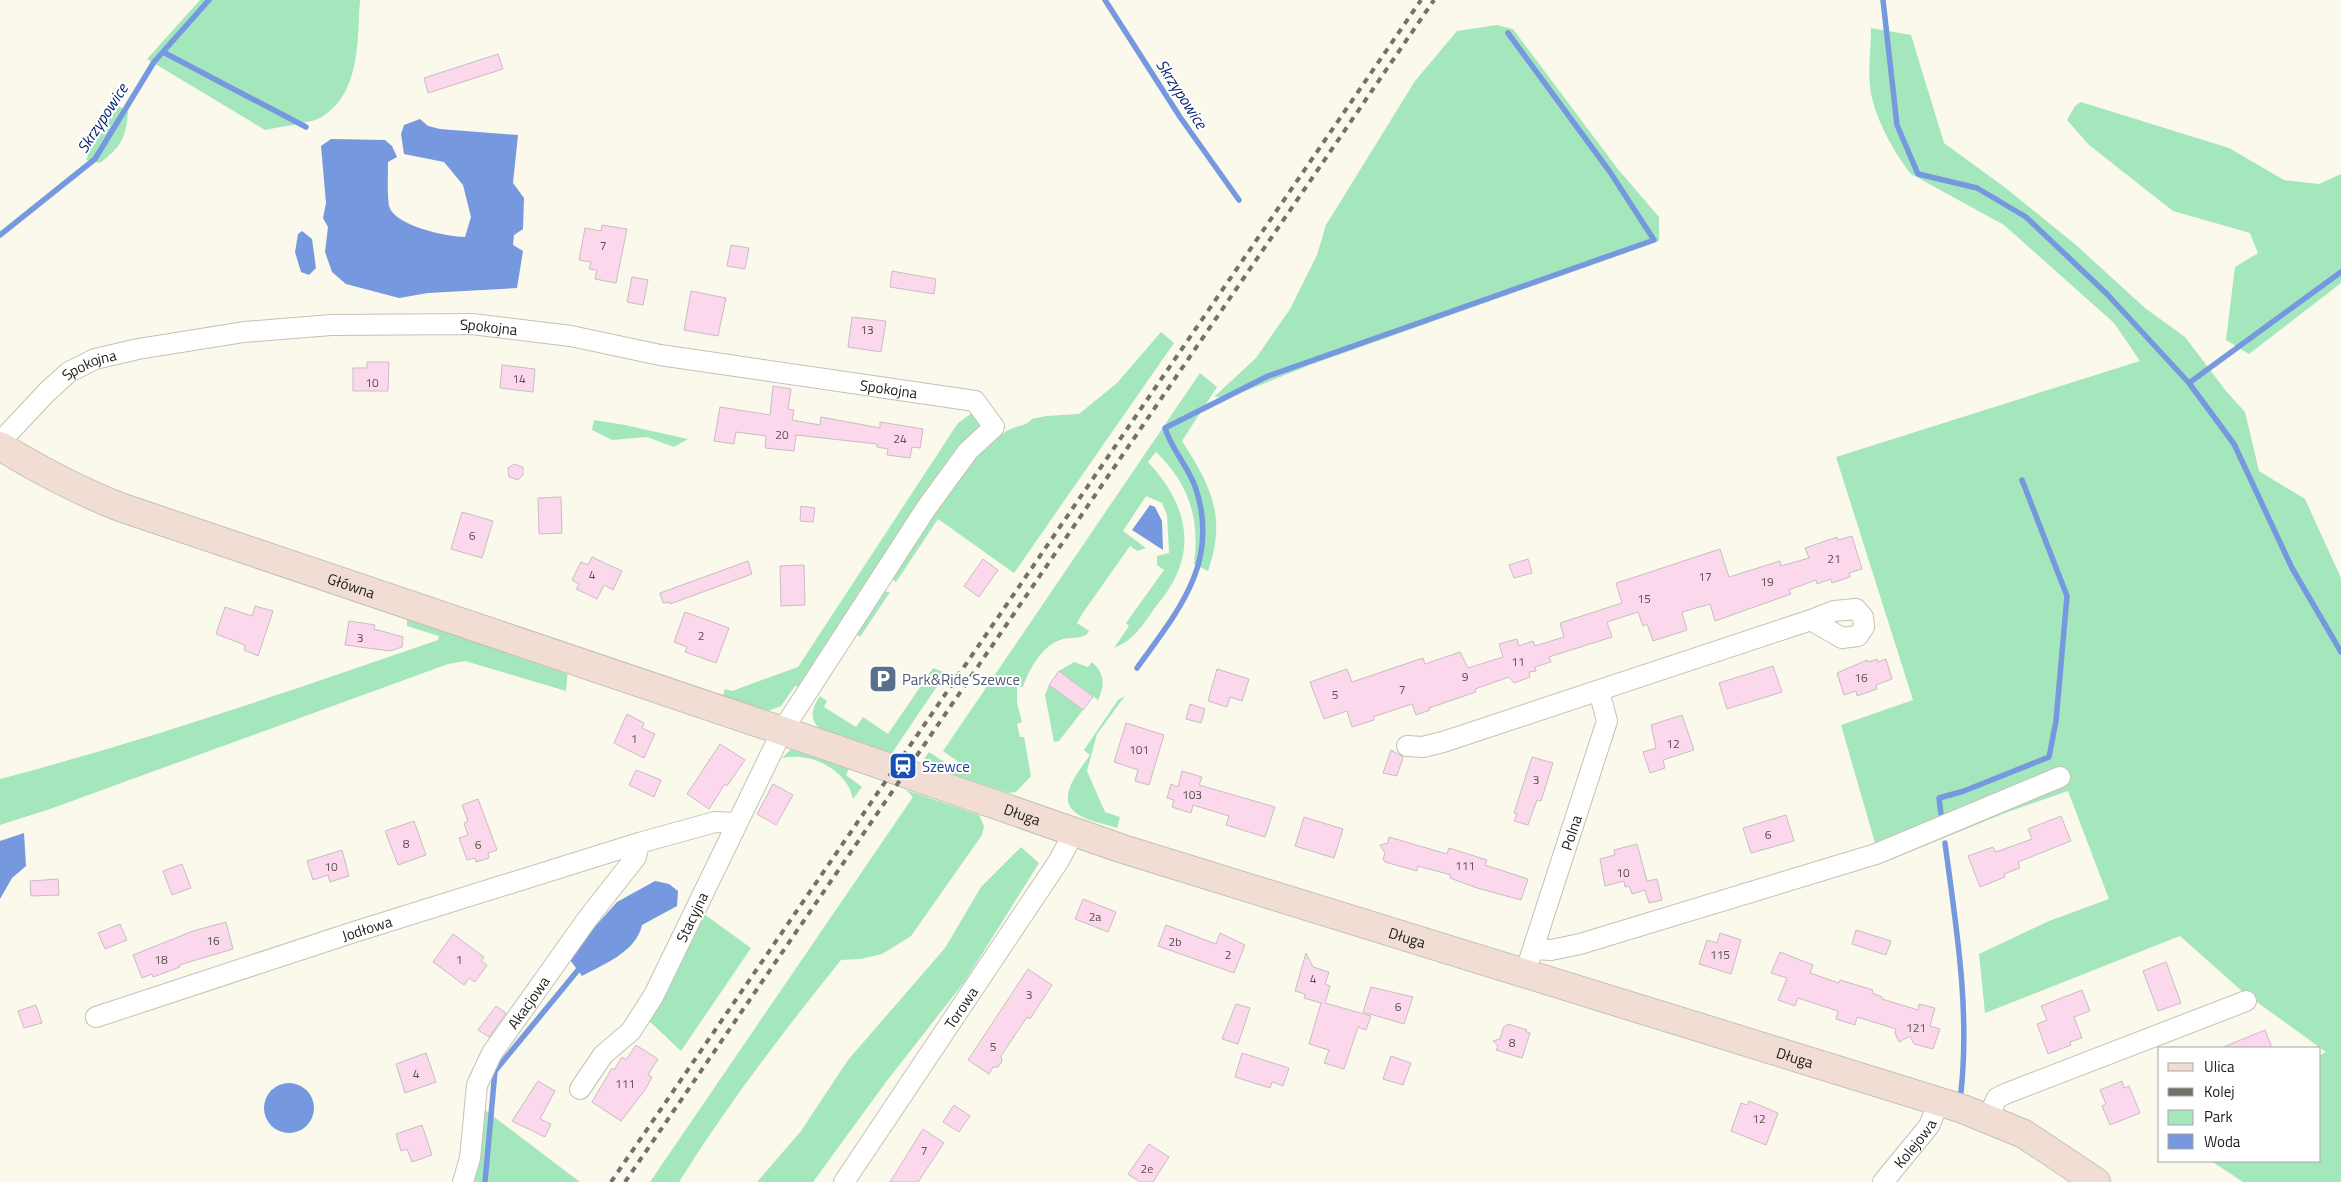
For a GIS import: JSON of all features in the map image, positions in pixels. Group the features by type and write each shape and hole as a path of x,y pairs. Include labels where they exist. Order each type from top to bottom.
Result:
{"street":[{"name":"Spokojna","path":"0,444 47,392 69,372 95,359 138,349 244,332 366,324 472,324 571,336 669,357 975,401 994,427"},
{"name":"Stacyjna","path":"580,1089 603,1055 631,1031 654,995 782,730 925,510 968,451 994,427"},
{"name":"Główna","path":"0,444 42,472 80,491 120,507 711,706"},
{"path":"1408,746 1423,747 1443,742 1811,620"},
{"name":"Polna","path":"1529,961 1607,721 1599,691"},
{"name":"Długa","path":"711,706 1132,851 1529,961 1987,1119 2024,1134 2096,1182"},
{"path":"1529,961 1550,950 1580,944 1876,854 2060,777"},
{"name":"Jodłowa","path":"96,1017 351,933 639,843 715,822 737,823"},
{"name":"Torowa","path":"844,1182 1048,878 1075,831"},
{"name":"Akacjowa","path":"463,1182 470,1158 477,1085 492,1053 588,918 636,858 639,843"},
{"path":"1987,1119 1997,1098 2004,1094 2246,1001"},
{"name":"Kolejowa","path":"1883,1182 1929,1126 1939,1102"}],"green space":[{"path":"200,0 360,0 357,48 350,80 344,94 335,106 322,117 303,123 265,130 147,59"},
{"path":"1497,25 1513,29 1617,168 1659,217 1659,241 1310,365 1230,397 1214,397 1256,358 1290,309 1317,255 1326,225 1415,81 1457,31"},
{"path":"1871,28 1911,35 1944,143 2007,189 2076,245 2145,308 2185,337 2226,391 2245,412 2259,471 2305,499 2341,578 2341,1182 2243,1182 2213,1162 2321,1162 2321,1054 2326,1052 2243,992 2180,936 1985,1013 1979,954 2049,921 2109,899 2068,791 2005,813 1890,860 1875,843 1841,725 1913,700 1836,457 2140,361 2114,323 2004,225 1911,174 1879,120 1872,97 1869,72"},
{"path":"2081,102 2229,148 2284,180 2319,184 2341,174 2341,283 2249,354 2226,340 2235,267 2258,253 2250,233 2173,211 2089,145 2067,120 2075,106"},
{"path":"119,106 128,112 126,129 118,147 100,163 86,160 92,145 114,109"},
{"path":"1161,332 1174,343 1014,573 938,519 896,582 888,576 973,457 1006,431 1028,423 1032,419 1046,416 1079,414 1117,383"},
{"path":"1200,373 1217,387 1182,441 1208,488 1216,518 1214,552 1208,571 1194,564 1195,532 1193,517 1184,489 1177,477 1156,452 1148,462 1159,475 1176,502 1184,532 1181,564 1170,587 1137,632 1127,641 1114,648 1129,626 1126,623 1164,570 1157,565 1157,556 1169,553 1167,515 1162,503 1146,496 1123,531 1146,548 1137,551 1130,546 1082,614 1077,623 1089,631 1086,635 1063,639 1049,646 1033,665 1023,687 1017,687 1017,703 1022,722 1017,724 1020,737 1024,737 1031,776 1016,792 1009,793 951,774 960,763 943,751"},
{"path":"975,411 987,425 800,687 795,686 781,706 768,711 723,696 725,689 732,691 798,667 958,423"},
{"path":"594,420 688,439 674,447 647,437 612,440 592,430"},
{"path":"879,591 890,592 860,637 857,634"},
{"path":"407,616 568,669 566,691 465,661 448,664 50,809 0,825 0,779 165,731 275,696 438,640 439,636 407,626"},
{"path":"1074,662 1088,667 1092,662 1096,666 1101,675 1103,685 1098,700 1059,671"},
{"path":"933,668 946,673 892,753 824,731 815,724 813,710 820,696 827,701 824,707 856,727 863,717 888,734"},
{"path":"1049,685 1083,710 1059,741 1054,742 1045,695"},
{"path":"1125,696 1097,734 1087,771 1105,812 1120,817 1117,828 1080,816 1070,807 1068,799 1071,784 1090,755 1084,750 1118,700"},
{"path":"791,749 849,769 846,775 862,787 853,799 843,779 826,765 804,758 782,758"},
{"path":"929,752 949,765 945,772 922,762"},
{"path":"906,790 979,815 984,826 982,835 911,936 882,954 860,959 841,960 757,1069 679,1182 650,1182 913,797"},
{"path":"1021,847 1039,863 965,981 886,1082 813,1182 757,1182 801,1131 848,1060 945,948 981,887"},
{"path":"704,914 751,948 681,1051 648,1020"},
{"path":"481,1107 580,1182 473,1182"}],"water":[{"path":"420,119 428,126 440,129 518,135 513,183 524,198 523,229 514,235 513,245 523,251 517,288 428,293 399,298 346,284 332,272 325,252 328,227 323,218 326,203 321,146 331,139 385,140 392,146 397,157 388,162 388,201 393,213 411,225 422,229 465,237 471,217 463,185 444,162 404,154 401,134 404,125"},
{"path":"302,231 312,239 316,268 309,275 301,272 295,252 298,234"},
{"path":"1150,505 1155,507 1162,521 1163,550 1132,530"},
{"path":"24,833 26,866 12,878 0,899 0,841"},
{"path":"655,881 669,884 678,891 677,906 642,925 639,934 626,950 609,962 582,976 570,960 591,931 617,902"},
{"path":"284,1083 294,1083 307,1090 314,1103 314,1113 307,1126 294,1133 284,1133 275,1129 268,1122 264,1113 264,1103 268,1094 275,1087"}],"building":[{"path":"498,54 503,69 428,93 424,78"},
{"path":"602,225 627,229 616,283 595,279 597,270 589,269 591,262 579,260 585,228 601,231"},
{"path":"731,245 749,248 745,269 727,266"},
{"path":"892,271 936,279 934,294 890,287"},
{"path":"632,277 648,280 643,305 627,302"},
{"path":"691,291 726,298 718,336 684,330"},
{"path":"852,317 886,321 881,352 848,347"},
{"path":"367,362 389,362 388,391 353,391 353,368 367,368"},
{"path":"502,365 535,369 533,392 500,388"},
{"path":"773,386 791,389 788,409 794,410 792,420 820,425 821,417 880,428 880,422 923,429 920,448 912,447 910,458 887,455 888,449 877,447 877,444 796,435 794,451 765,448 766,436 736,432 734,444 714,441 720,407 770,415"},
{"path":"514,464 523,467 523,475 518,480 509,477 508,468"},
{"path":"561,497 562,533 539,534 538,498"},
{"path":"801,506 815,508 813,522 800,521"},
{"path":"462,512 493,521 482,558 451,549"},
{"path":"1852,536 1862,569 1849,573 1850,577 1832,583 1831,579 1817,584 1816,580 1789,590 1791,594 1715,621 1710,604 1682,612 1687,630 1653,641 1647,624 1643,626 1638,612 1607,622 1612,637 1549,657 1551,662 1535,667 1536,671 1529,672 1530,677 1514,683 1509,677 1475,689 1476,692 1429,708 1430,710 1416,715 1412,704 1373,717 1374,720 1352,727 1347,711 1324,719 1310,682 1347,669 1352,682 1423,658 1425,664 1460,652 1468,668 1503,657 1499,644 1517,639 1519,646 1533,641 1535,646 1564,637 1560,623 1622,603 1616,583 1720,549 1729,577 1780,561 1781,566 1809,558 1805,548 1837,537 1838,540"},
{"path":"592,557 622,571 613,590 604,585 597,599 576,589 579,584 572,580 581,562 588,565"},
{"path":"983,559 998,570 979,597 964,586"},
{"path":"1528,559 1532,573 1514,578 1509,565"},
{"path":"748,561 752,574 670,604 669,602 663,603 660,593"},
{"path":"804,565 805,605 781,606 780,566"},
{"path":"255,606 273,611 258,656 244,650 245,645 216,634 225,607 252,616"},
{"path":"685,612 729,628 716,663 685,652 687,647 674,642"},
{"path":"349,621 375,625 374,629 403,637 402,647 390,651 345,645"},
{"path":"1877,659 1878,662 1886,659 1892,679 1876,685 1877,689 1857,696 1856,691 1844,695 1837,673 1867,660 1868,662"},
{"path":"1773,666 1782,692 1727,709 1719,683"},
{"path":"1217,669 1249,679 1242,701 1230,697 1227,707 1208,701"},
{"path":"1059,671 1093,697 1083,710 1049,685"},
{"path":"1190,704 1205,709 1201,723 1186,719"},
{"path":"627,714 644,723 642,728 655,734 644,758 614,743"},
{"path":"1682,715 1694,750 1663,760 1665,768 1650,773 1643,752 1656,748 1651,725"},
{"path":"1126,723 1164,735 1149,785 1135,781 1138,770 1114,762"},
{"path":"720,744 745,760 727,786 725,784 709,809 687,794"},
{"path":"1391,750 1403,757 1397,776 1383,773"},
{"path":"1532,757 1553,763 1541,801 1537,800 1528,825 1514,821 1517,814 1514,813"},
{"path":"636,770 661,780 654,797 629,785"},
{"path":"1182,771 1202,777 1199,785 1275,807 1265,837 1226,825 1229,816 1193,805 1191,813 1172,807 1174,800 1167,798 1171,784 1178,787"},
{"path":"773,784 793,795 776,825 757,814"},
{"path":"478,799 497,850 488,853 489,858 476,862 475,858 467,860 459,838 468,835 464,823 468,821 462,805"},
{"path":"1786,815 1794,841 1751,853 1743,828"},
{"path":"2061,816 2071,841 2018,862 2020,868 2004,874 2005,877 1980,887 1968,856 1993,847 1996,852 2032,839 2028,829"},
{"path":"1304,817 1343,829 1334,858 1295,846"},
{"path":"414,821 426,855 398,865 385,831"},
{"path":"1389,837 1447,854 1449,848 1487,860 1485,865 1528,879 1521,900 1477,888 1450,878 1451,875 1418,866 1417,871 1385,862 1383,859 1385,853 1380,845 1388,843"},
{"path":"1637,844 1647,881 1657,879 1662,900 1649,903 1645,890 1632,894 1629,886 1625,887 1624,881 1605,886 1600,859 1615,855 1614,850"},
{"path":"342,850 349,876 330,882 328,875 313,880 307,861"},
{"path":"182,864 191,888 172,895 163,871"},
{"path":"58,879 59,895 31,896 30,881"},
{"path":"1083,899 1116,912 1108,932 1075,919"},
{"path":"226,922 233,949 179,965 180,967 153,977 152,974 142,978 133,955 193,931"},
{"path":"120,924 127,940 105,949 98,933"},
{"path":"1166,925 1216,944 1220,933 1245,945 1234,973 1158,946"},
{"path":"1856,930 1891,941 1886,955 1852,944"},
{"path":"1720,933 1741,940 1731,974 1699,964 1707,940 1717,943"},
{"path":"453,934 484,957 481,961 487,965 475,982 469,978 464,985 433,962"},
{"path":"1780,952 1813,965 1810,973 1839,983 1840,980 1873,990 1872,993 1882,997 1882,999 1918,1010 1919,1004 1935,1008 1930,1026 1940,1029 1933,1049 1914,1044 1910,1036 1899,1042 1895,1033 1896,1029 1857,1017 1855,1025 1836,1019 1838,1011 1798,998 1795,1006 1778,1000 1787,978 1771,973"},
{"path":"1306,953 1313,967 1329,972 1325,984 1330,986 1325,1003 1371,1016 1366,1030 1358,1027 1344,1069 1324,1063 1329,1050 1309,1044 1321,1003 1304,998 1305,994 1295,991"},
{"path":"2166,962 2181,1003 2158,1011 2143,971"},
{"path":"1028,969 1052,985 1030,1019 1027,1017 1001,1056 1002,1061 998,1067 993,1067 989,1074 968,1060"},
{"path":"1371,987 1413,997 1404,1024 1363,1012"},
{"path":"2082,990 2090,1011 2074,1017 2082,1038 2070,1042 2071,1045 2048,1054 2037,1024 2047,1020 2041,1006"},
{"path":"1236,1004 1250,1008 1238,1044 1222,1039"},
{"path":"36,1005 42,1023 24,1028 18,1011"},
{"path":"496,1006 506,1013 489,1037 478,1030"},
{"path":"1508,1024 1527,1030 1526,1032 1530,1033 1522,1058 1496,1050 1498,1046 1493,1041 1500,1039 1503,1028"},
{"path":"2265,1030 2272,1047 2223,1047"},
{"path":"636,1045 658,1059 648,1075 652,1077 645,1090 621,1121 592,1102 612,1068 614,1070 622,1057 626,1060"},
{"path":"426,1053 436,1082 405,1093 396,1064"},
{"path":"1242,1053 1289,1068 1283,1086 1272,1082 1270,1088 1235,1077"},
{"path":"1391,1056 1411,1063 1403,1085 1383,1079"},
{"path":"538,1081 555,1091 540,1119 551,1124 545,1137 512,1121"},
{"path":"2122,1081 2124,1088 2129,1086 2140,1113 2110,1125 2102,1106 2106,1104 2100,1090"},
{"path":"1749,1101 1778,1113 1766,1145 1731,1131 1741,1103 1747,1105"},
{"path":"954,1105 970,1116 959,1132 943,1122"},
{"path":"422,1125 432,1155 412,1162 407,1149 401,1151 396,1134"},
{"path":"923,1129 944,1143 918,1182 890,1182"},
{"path":"1149,1144 1169,1157 1153,1182 1140,1182 1128,1174"}],"waterway":[{"name":"Skrzypowice","path":"0,235 95,159 154,62 209,0"},
{"name":"Skrzypowice","path":"1105,0 1180,117 1239,200"},
{"path":"1883,0 1897,125 1918,174 1977,188 2026,217 2107,294 2189,383 2234,444 2292,568 2341,652"},
{"path":"1137,668 1167,626 1191,585 1199,563 1203,540 1202,516 1196,489 1165,428 1268,376 1654,240 1610,172 1508,33"},
{"path":"163,52 306,127"},
{"path":"2189,383 2341,272"},
{"path":"1941,814 1939,798 1964,791 2049,757 2056,721 2067,596 2022,480"},
{"path":"1945,843 1963,998 1964,1029 1961,1092"},
{"path":"485,1182 495,1071 583,964"}],"railway":[{"path":"611,1182 1421,0"},
{"path":"625,1182 1434,0"}],"place":[{"name":"Park&Ride Szewce","path":"883,679"},
{"name":"Szewce","path":"903,766"}]}
